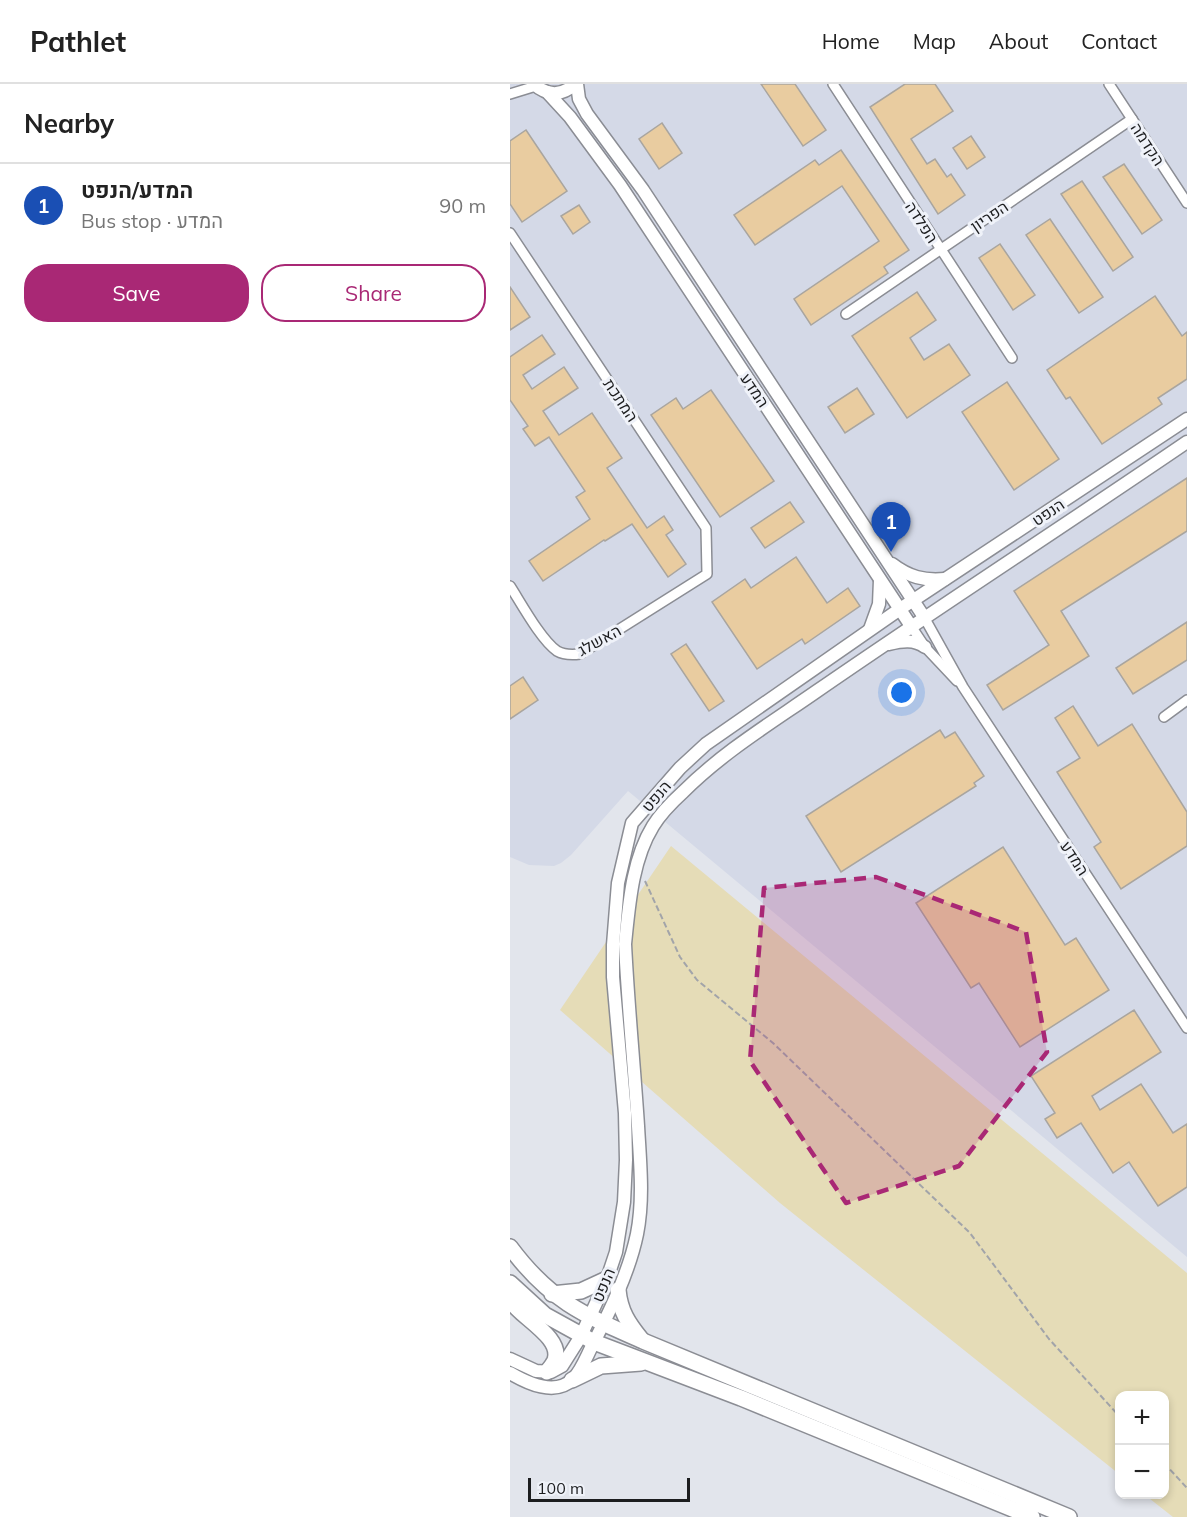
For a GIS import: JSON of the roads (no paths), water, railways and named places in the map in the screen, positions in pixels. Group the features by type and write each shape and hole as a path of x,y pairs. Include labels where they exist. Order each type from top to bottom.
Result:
{"highway":[{"path":"510,1247 524,1266 552,1294 596,1320 1069,1517"},
{"path":"552,1294 581,1291 607,1279"},
{"path":"510,1283 545,1315 587,1339 1032,1517"},
{"path":"618,1290 622,1312 643,1341"},
{"path":"510,1300 550,1339 556,1355 555,1361 546,1372"},
{"path":"572,1380 601,1366 651,1363"}],"street":[{"path":"510,93 517,84"},
{"path":"510,93 539,87 561,92 576,84"},
{"name":"המדע","path":"576,84 579,99 587,114 643,190 889,562 924,617 963,687 1187,1028"},
{"name":"הפלדה","path":"833,84 1012,358"},
{"name":"הקדמה","path":"1109,84 1187,203"},
{"name":"המדע","path":"539,87 570,117 606,165 925,647 963,687"},
{"name":"הפריון","path":"846,314 1132,119"},
{"name":"המתכת","path":"510,233 706,528 707,574"},
{"name":"הנפט","path":"572,1380 596,1320 621,1230 624,1202 625,1113 612,945 618,883 632,823 680,768 706,744 913,600 1187,420"},
{"name":"הנפט","path":"596,1320 618,1290 637,1234 641,1204 640,1156 625,944 629,906 643,844 654,824 693,782 745,741 924,617 1043,540 1187,442"},
{"path":"889,562 918,579 946,579"},
{"name":"האשלג","path":"510,586 548,642 558,652 569,655 580,654 707,574"},
{"path":"869,630 879,608 880,578"},
{"path":"882,646 907,641 925,647"},
{"path":"1164,717 1187,700"},
{"name":"הנפט","path":"546,1372 562,1366 587,1339"},
{"path":"510,1359 529,1369 546,1372"},
{"path":"510,1373 529,1383 546,1388 562,1385 572,1380"}],"place":[{"name":"המדע/הנפט","path":"891,552"}]}
